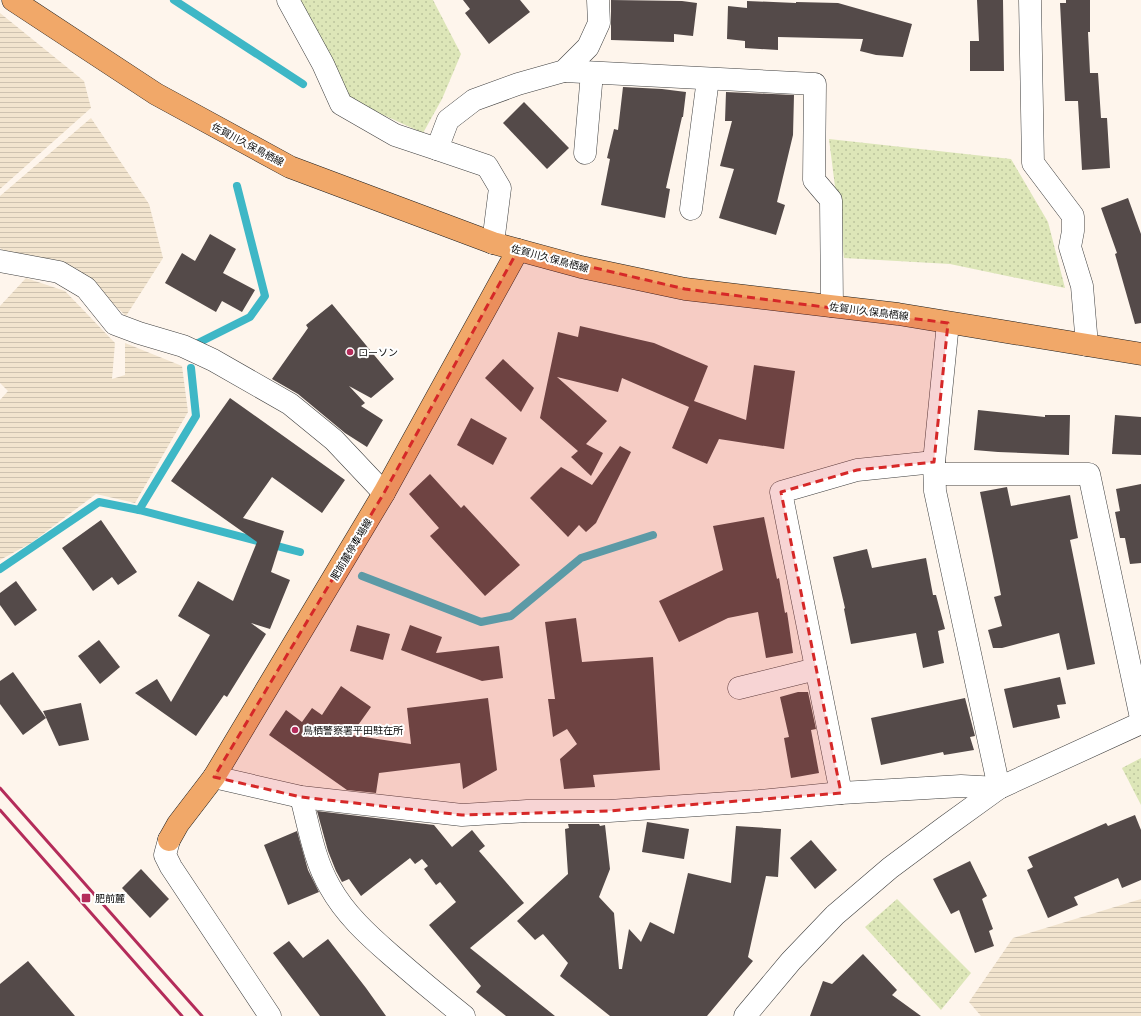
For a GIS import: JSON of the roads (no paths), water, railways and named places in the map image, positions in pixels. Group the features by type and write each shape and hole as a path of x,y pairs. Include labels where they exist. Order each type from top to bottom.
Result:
{"main road":[{"name":"佐賀川久保鳥栖線","path":"13,0 156,94 290,167 493,243 581,267 685,289 898,314 1141,354"},
{"name":"肥前麓停車場線","path":"168,840 178,824 214,777 384,493 518,250"}],"street":[{"path":"288,0 323,64 341,104 395,136 487,166 500,188 493,243"},
{"path":"564,71 588,47 598,23 598,0"},
{"path":"1030,0 1033,164 1073,216 1073,231 1070,247 1082,286 1087,345"},
{"path":"437,149 448,120 474,100 518,84 564,71 815,84 814,180 831,200 832,306"},
{"path":"585,153 592,72"},
{"path":"691,209 708,79"},
{"path":"0,261 59,272 86,288 115,324 183,346 207,357 290,404 334,440 384,493"},
{"path":"948,323 935,468 935,491 999,788"},
{"path":"841,792 781,492 857,470 935,468 1090,474 1141,718"},
{"path":"739,688 816,669"},
{"path":"745,1016 791,960 836,915 890,868 999,788 1141,723"},
{"path":"214,777 301,797 462,815 527,811 609,811 759,801 841,792 961,786 999,788"},
{"path":"301,797 316,855 330,887 349,915 407,970 464,1016"},
{"path":"168,840 165,855 171,867 270,1016"}],"waterway":[{"path":"174,0 303,84"},
{"path":"198,343 250,317 265,296 237,186"},
{"path":"139,510 196,416 191,368"},
{"path":"0,569 99,502 139,510 300,552"},
{"path":"362,576 481,622 511,616 581,558 653,535"}],"railway":[{"path":"0,788 202,1016"},
{"path":"0,810 182,1016"}],"place":[{"name":"ローソン","path":"350,352"},
{"name":"鳥栖警察署平田駐在所","path":"295,730"},
{"name":"肥前麓","path":"86,898"}]}
